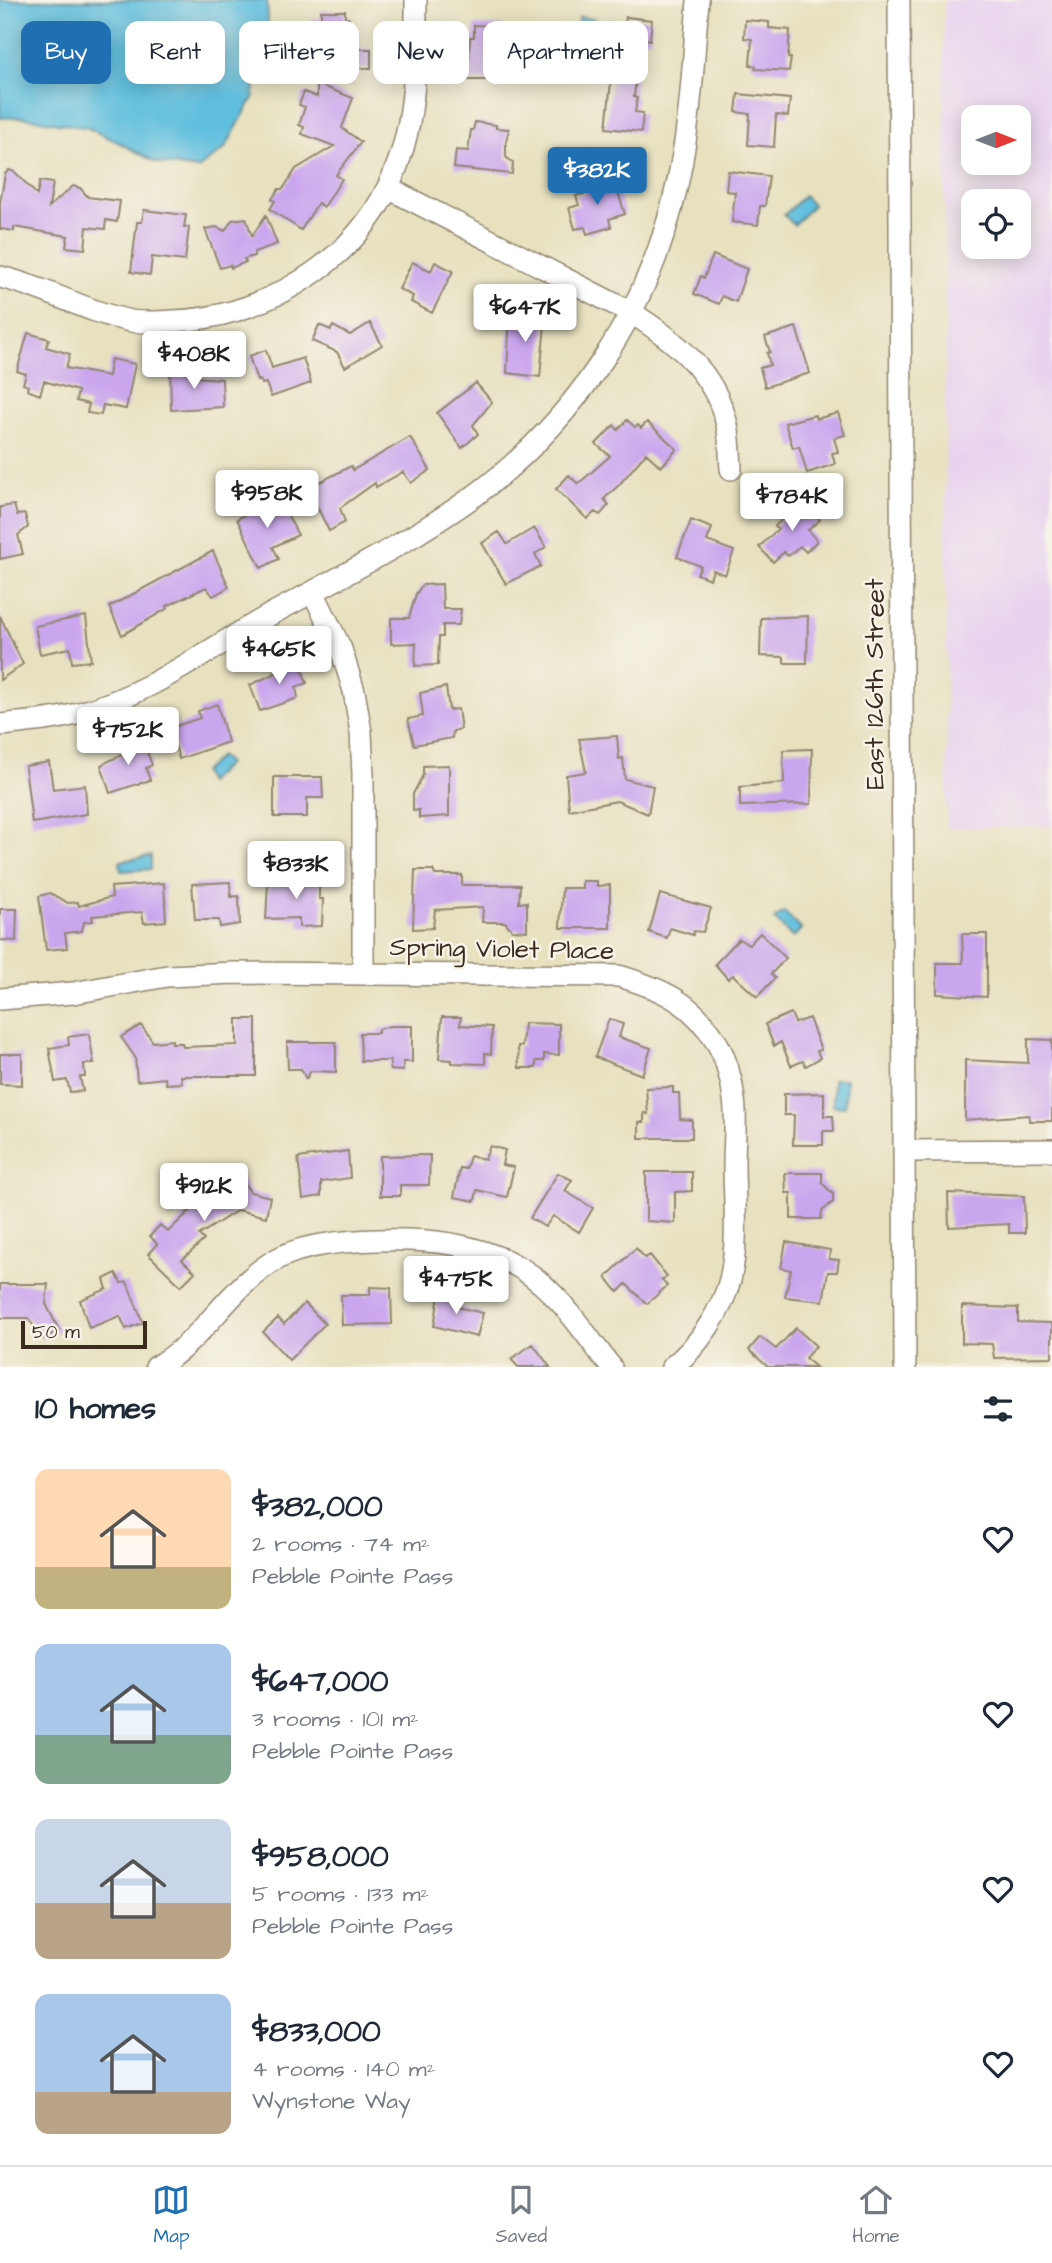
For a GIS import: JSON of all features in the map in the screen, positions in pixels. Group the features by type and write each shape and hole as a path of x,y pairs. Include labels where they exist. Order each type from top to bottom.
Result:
{"street":[{"path":"0,277 132,321 191,321 220,316 275,297 327,262 349,242 388,188 414,103 415,0"},
{"path":"0,725 75,715 144,689 417,532 475,495 509,469 555,424 607,353 630,312 662,243 682,159 698,0"},
{"name":"East 126th Street","path":"899,0 905,1367"},
{"path":"388,188 630,312 663,332 680,347 710,383 727,424 731,469"},
{"path":"313,592 341,649 354,691 361,732 363,974"},
{"name":"Spring Violet Place","path":"0,999 73,993 167,976 234,973 619,976 655,986 681,1002 700,1019 718,1044 735,1101 734,1255 729,1282 706,1331 672,1367"},
{"path":"904,1151 1052,1150"},
{"path":"156,1367 181,1349 256,1274 279,1258 306,1248 331,1243 375,1241 452,1244 482,1251 522,1269 551,1292 611,1367"}],"shaded area":[{"path":"944,0 1052,0 1052,826 947,828"}],"water":[{"path":"0,0 267,0 268,21 239,21 239,84 256,84 253,98 225,148 198,169 157,163 88,128 22,117 0,118"},
{"path":"579,17 595,19 595,21 579,21"},
{"path":"804,196 813,205 794,225 784,215"},
{"path":"220,756 228,763 208,783 202,773"},
{"path":"151,856 151,869 121,871 120,861"},
{"path":"784,912 801,929 793,938 774,919"},
{"path":"833,1079 846,1079 845,1107 833,1106"}],"building":[{"path":"321,11 345,11 345,18 349,18 349,21 311,21 321,19"},
{"path":"626,17 652,20 650,40 648,21 625,21"},
{"path":"745,20 769,22 769,28 790,30 789,71 755,69 756,66 750,65 752,39 744,38"},
{"path":"474,25 483,25 483,80 469,80 470,37 474,37"},
{"path":"359,49 371,49 371,68 359,68"},
{"path":"317,84 353,98 342,128 361,142 336,175 342,179 324,207 318,203 301,230 270,209 275,201 272,199 279,189 283,189 296,169 334,146 302,134 304,127 299,125 305,107 299,105 304,92 317,97"},
{"path":"611,84 635,84 635,112 643,113 641,132 606,128"},
{"path":"738,94 790,99 788,116 776,115 774,147 748,145 750,114 736,112"},
{"path":"475,122 509,129 506,157 513,163 512,174 454,168 456,150 468,151"},
{"path":"9,170 15,172 37,195 40,181 53,183 49,207 73,186 80,188 88,197 120,201 117,222 106,220 105,229 87,227 85,249 66,247 68,236 14,227 14,231 0,229 0,203 5,174"},
{"path":"728,171 769,176 765,206 760,206 758,225 732,222 735,192 726,191"},
{"path":"596,176 599,188 615,183 625,214 609,219 611,227 587,234 585,227 575,229 569,208 579,205 576,196 587,193 583,180"},
{"path":"144,210 186,215 184,227 189,227 185,261 152,257 150,275 131,272 137,222 142,222"},
{"path":"266,215 277,244 254,252 254,256 244,259 246,262 231,268 230,265 220,268 205,229 216,227 225,231 232,220 246,218 252,236"},
{"path":"713,255 747,269 736,302 722,296 719,304 694,294"},
{"path":"412,262 431,271 435,262 453,271 432,313 411,302 413,296 399,289"},
{"path":"510,310 537,311 537,323 545,324 540,377 507,373"},
{"path":"370,323 382,345 345,367 337,352 312,341 319,325 331,330 333,326 350,335"},
{"path":"796,327 810,373 765,387 760,368 770,365 767,353 770,352 765,337"},
{"path":"28,333 49,339 46,347 70,354 66,368 108,376 111,359 135,364 126,409 103,405 101,415 87,413 89,404 76,401 78,391 44,381 40,395 27,390 28,386 23,384 26,374 17,371"},
{"path":"266,350 272,368 303,358 311,383 271,397 266,383 257,381 249,356"},
{"path":"191,369 192,377 222,379 223,407 171,410 170,370"},
{"path":"476,383 492,402 473,425 478,434 462,448 437,413"},
{"path":"838,413 845,435 834,438 838,452 832,453 835,464 807,473 799,446 793,448 785,423 815,415 816,419"},
{"path":"627,420 635,427 638,425 641,428 647,422 677,449 661,467 646,453 604,499 609,505 600,515 595,512 587,519 556,489 569,475 578,484 610,456 596,444 614,425 618,430"},
{"path":"410,437 430,470 411,483 403,472 376,487 375,483 340,508 345,522 329,531 308,488 351,466 353,470"},
{"path":"278,497 298,535 273,547 279,559 261,568 237,519"},
{"path":"802,501 820,520 808,530 817,541 806,552 800,546 788,556 784,552 773,562 759,547 778,529 775,526"},
{"path":"14,505 17,515 25,514 28,527 18,535 23,554 0,559 0,507"},
{"path":"691,520 712,528 707,541 734,551 725,575 713,570 710,579 697,574 701,566 677,557"},
{"path":"534,528 546,547 535,554 541,566 506,584 482,543 499,532 507,544"},
{"path":"213,551 229,587 213,596 206,587 167,606 168,608 122,635 109,607"},
{"path":"442,584 443,609 461,609 459,625 443,625 443,637 439,637 438,665 415,666 416,643 391,644 391,618 409,618 416,594 422,585"},
{"path":"0,616 23,664 0,680"},
{"path":"86,616 91,661 72,663 70,648 40,654 35,626"},
{"path":"808,616 807,663 784,663 784,657 760,656 761,618"},
{"path":"298,658 307,683 296,687 298,698 260,711 250,685 280,671 279,665"},
{"path":"446,687 449,710 458,709 461,729 453,731 452,738 414,745 408,719 423,716 420,693"},
{"path":"217,704 228,742 179,759 170,728 200,718 198,711"},
{"path":"617,736 619,759 623,758 625,779 653,786 648,814 617,801 569,810 566,775 586,772 579,739"},
{"path":"142,738 152,765 146,768 150,780 110,793 101,765 125,753 123,745"},
{"path":"812,749 811,804 740,806 740,787 784,783 783,750"},
{"path":"49,762 53,789 85,785 87,814 32,823 25,766"},
{"path":"449,765 449,816 419,818 419,810 413,811 413,794 423,775 423,766"},
{"path":"274,777 322,777 323,798 307,798 307,817 274,817"},
{"path":"415,870 433,870 435,875 462,875 462,885 520,885 519,903 527,902 527,931 512,930 505,922 482,922 483,907 435,910 433,928 413,929"},
{"path":"294,875 319,875 319,899 323,899 322,926 299,927 299,918 266,919 268,882 294,881"},
{"path":"582,881 597,881 597,886 610,885 610,928 560,928 562,888 582,888"},
{"path":"230,882 231,897 239,896 240,924 220,927 219,920 195,920 192,884"},
{"path":"164,883 166,921 144,923 142,912 92,916 93,921 84,922 82,931 65,933 67,948 46,950 39,896 50,893 68,903 78,902 79,906 112,897 111,887"},
{"path":"660,894 711,908 703,932 694,931 693,935 670,928 667,938 649,932"},
{"path":"0,909 17,909 16,941 0,940"},
{"path":"760,933 786,958 771,974 775,978 757,997 733,975 728,979 715,964 739,939 749,945"},
{"path":"962,934 987,934 987,997 937,994 937,963 963,963"},
{"path":"791,1013 795,1023 809,1018 821,1050 817,1051 820,1058 806,1066 803,1061 791,1066 781,1042 774,1046 765,1024"},
{"path":"442,1017 461,1017 460,1025 492,1027 491,1054 485,1053 485,1064 452,1063 452,1060 439,1059"},
{"path":"237,1019 256,1019 256,1076 181,1076 182,1083 166,1084 165,1078 137,1081 135,1057 121,1037 141,1025 153,1042 172,1040 172,1043 182,1043 183,1047 237,1045"},
{"path":"609,1019 623,1024 619,1037 651,1048 642,1075 595,1057"},
{"path":"524,1023 559,1024 559,1055 544,1054 544,1061 536,1061 536,1068 519,1068 518,1046 522,1046"},
{"path":"412,1026 412,1062 403,1062 403,1071 390,1070 390,1061 361,1061 360,1033 378,1033 378,1029"},
{"path":"89,1034 94,1064 84,1064 85,1077 80,1077 83,1091 70,1092 67,1080 55,1082 49,1048 69,1045 68,1037"},
{"path":"1028,1039 1052,1040 1052,1121 1029,1121 1029,1115 965,1120 965,1060 1028,1063"},
{"path":"287,1042 336,1042 336,1072 311,1071 306,1079 301,1069 288,1069"},
{"path":"0,1054 22,1054 22,1085 0,1084"},
{"path":"673,1087 673,1093 679,1093 680,1119 692,1120 692,1138 639,1138 639,1122 644,1122 644,1113 648,1114 646,1088"},
{"path":"824,1093 824,1116 833,1116 834,1131 823,1131 823,1145 793,1145 794,1115 784,1115 784,1094"},
{"path":"490,1146 505,1150 502,1165 514,1167 507,1197 477,1190 475,1201 454,1197 460,1168 466,1169 470,1156 485,1159"},
{"path":"348,1151 350,1178 321,1182 321,1196 303,1199 298,1158"},
{"path":"430,1155 429,1185 400,1185 400,1196 380,1196 380,1156"},
{"path":"238,1172 250,1192 270,1197 266,1217 238,1210 199,1235 204,1240 182,1260 195,1272 181,1286 148,1254 157,1244 150,1236 160,1225 168,1232 197,1204 193,1198 218,1183 217,1177 223,1173 230,1175"},
{"path":"646,1172 692,1172 692,1191 675,1192 675,1223 646,1221"},
{"path":"558,1173 572,1180 565,1191 593,1208 579,1232 553,1216 545,1227 530,1218"},
{"path":"785,1173 822,1173 822,1183 833,1194 833,1202 822,1211 821,1219 791,1219 791,1193 786,1193"},
{"path":"948,1193 1024,1196 1025,1233 1009,1233 1009,1224 949,1227"},
{"path":"786,1242 830,1250 829,1259 839,1260 837,1272 828,1272 823,1301 785,1297 791,1270 781,1268"},
{"path":"636,1248 645,1258 650,1255 667,1276 662,1280 667,1286 647,1304 626,1284 618,1292 606,1277"},
{"path":"116,1273 121,1283 127,1282 143,1323 126,1329 120,1316 89,1328 80,1300 107,1289 104,1279"},
{"path":"0,1284 48,1284 46,1304 59,1330 43,1339 28,1318 0,1318"},
{"path":"370,1287 391,1288 392,1324 342,1325 341,1295 370,1295"},
{"path":"440,1290 461,1295 457,1307 483,1313 477,1337 434,1326"},
{"path":"305,1303 325,1324 289,1360 263,1332 278,1318 284,1324"},
{"path":"962,1306 1018,1308 1018,1322 1052,1323 1052,1357 994,1358 992,1344 962,1343"},
{"path":"796,1328 816,1346 805,1358 816,1367 768,1367 749,1350 760,1337 776,1349"},
{"path":"533,1344 550,1367 518,1367 511,1359"}]}
